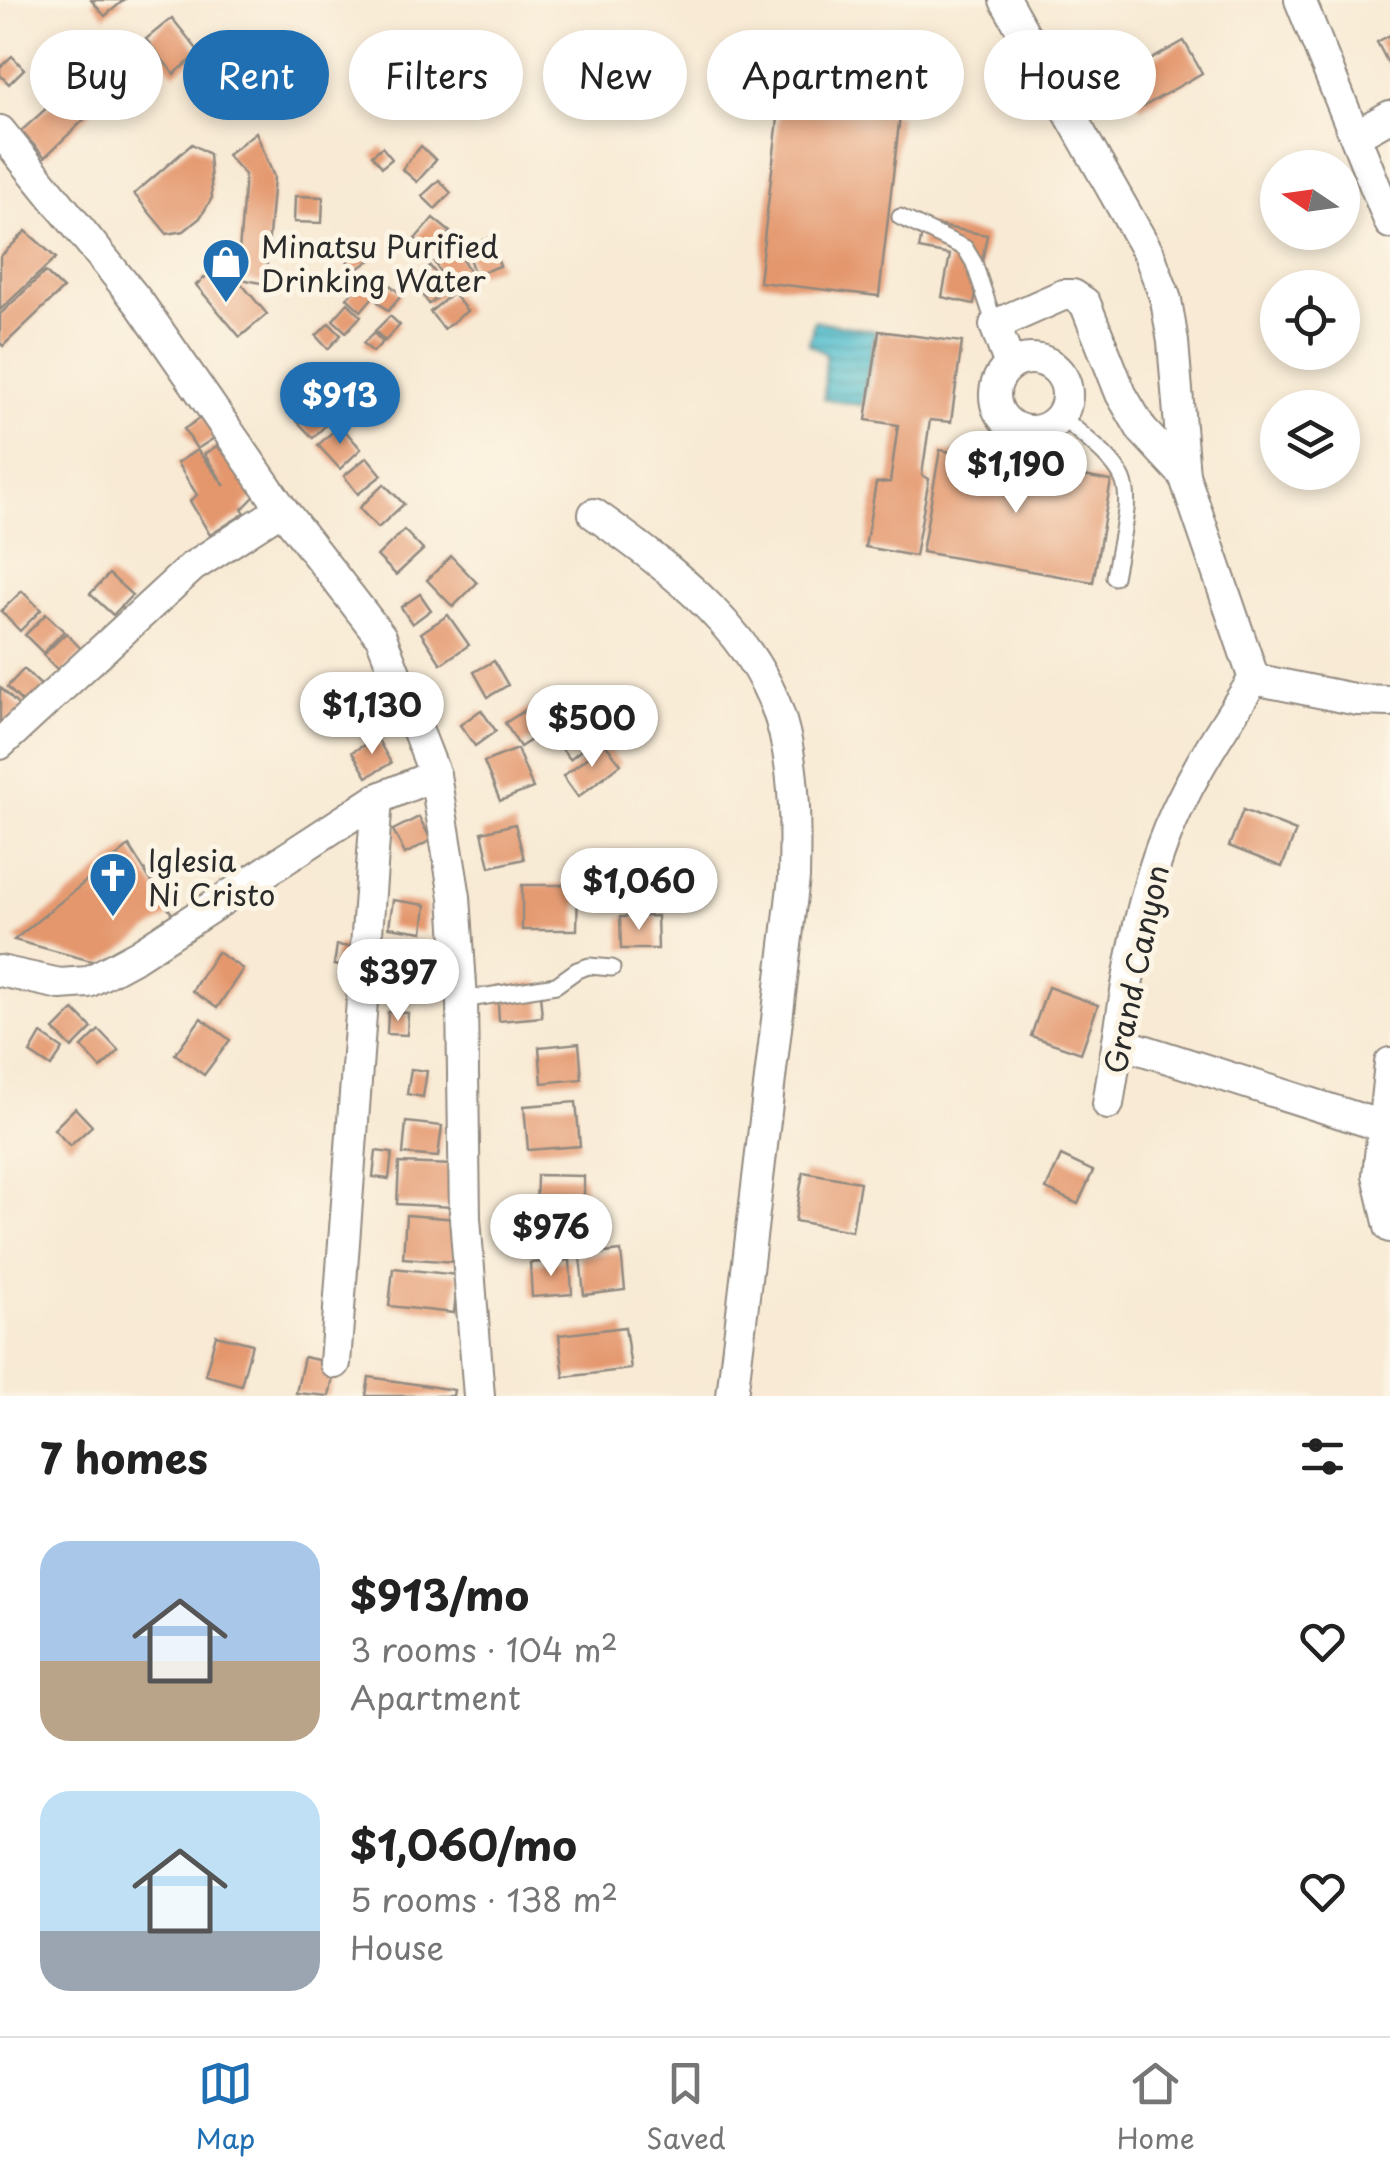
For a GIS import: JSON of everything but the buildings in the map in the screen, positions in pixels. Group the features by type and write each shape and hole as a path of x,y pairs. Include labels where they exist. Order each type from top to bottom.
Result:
{"street":[{"path":"1005,0 1148,254 1166,300 1184,475 1254,680 1358,700 1390,701"},
{"path":"1300,0 1390,223"},
{"path":"1356,135 1390,116"},
{"path":"0,131 140,304 282,508 380,637 435,775 455,896 462,1000 465,1218 478,1396"},
{"path":"1010,365 995,326 1063,295 1074,295 1085,303 1122,394 1142,430 1184,475"},
{"path":"1034,360 1054,368 1067,392 1060,416 1043,430 1032,432 1011,426 997,409 995,388 1000,376 1010,365 1034,360"},
{"path":"0,744 192,567 282,508"},
{"path":"594,514 690,588 730,632 760,674 784,729 796,802 792,896 732,1396"},
{"name":"Grand Canyon","path":"1108,1104 1138,935 1160,848 1197,766 1254,680"},
{"path":"0,971 60,984 88,982 138,955 377,799 435,775"},
{"path":"335,1363 377,799"},
{"path":"1118,1042 1385,1114"},
{"path":"1390,1062 1378,1174 1390,1227"}],"lane":[{"path":"900,217 964,248 974,263 995,326"},
{"path":"1060,416 1114,461 1126,479 1129,497 1114,577"},
{"path":"462,1000 556,985 589,966 612,968"}],"water":[{"path":"814,321 875,331 862,405 824,399 826,354 809,344"}],"place":[{"name":"Minatsu Purified Drinking Water","path":"226,304"},
{"name":"Iglesia Ni Cristo","path":"113,918"}]}
